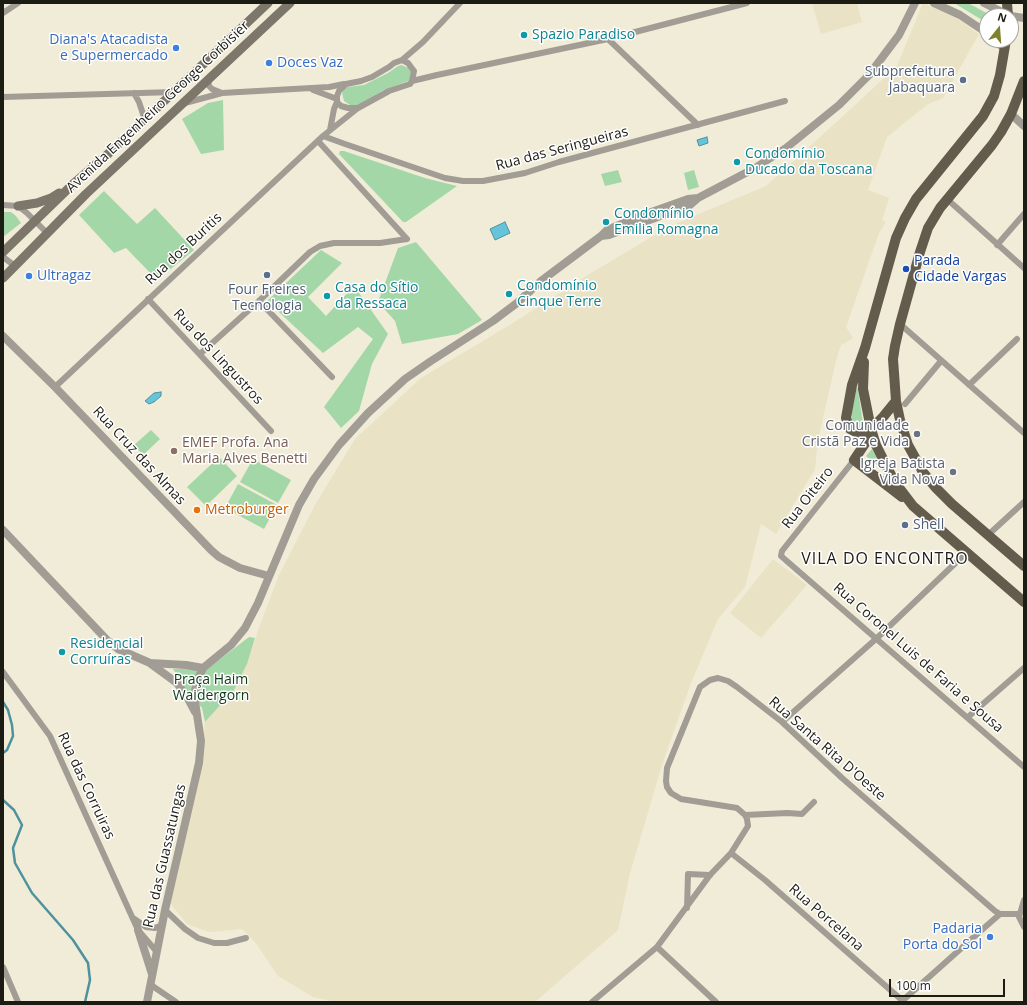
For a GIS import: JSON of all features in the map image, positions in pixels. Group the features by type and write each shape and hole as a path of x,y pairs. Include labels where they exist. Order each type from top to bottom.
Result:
{"main road":[{"name":"Avenida Engenheiro George Corbisier","path":"3,252 72,185 145,120 268,3"},
{"name":"Avenida Engenheiro George Corbisier","path":"3,278 86,194 290,3"},
{"path":"871,431 854,432 848,425 846,418 852,385 865,348 896,238 916,199 983,116 994,96 1005,48"},
{"path":"1024,81 1011,114 992,145 934,217 926,234 900,324 893,359 900,402 900,420 906,439 923,472 952,504 1024,566"},
{"path":"18,206 37,203 51,198 72,185"},
{"path":"865,348 863,389 871,431 889,472 913,506"},
{"path":"900,402 883,417 871,431 854,460 913,506 1024,602"}],"street":[{"path":"183,103 222,93 308,88 361,81 372,77 390,67 394,63 402,60 423,42 460,3"},
{"name":"Rua dos Buritis","path":"56,387 323,136 358,108 384,94 404,87 412,81 608,39 746,3"},
{"path":"197,715 194,695 195,687 203,668 231,645 245,628 258,603 299,505 314,479 339,445 368,413 405,379 493,321 517,303 552,272 601,236 609,235 688,199 698,198 754,168 786,148 839,105 869,74 899,35 915,3"},
{"path":"934,3 960,15 979,28"},
{"path":"984,3 994,8"},
{"path":"3,13 15,4"},
{"path":"608,39 698,125"},
{"path":"408,63 423,42"},
{"path":"402,60 408,63 414,71 412,81"},
{"path":"208,80 212,89 222,93"},
{"path":"330,130 339,91 346,84"},
{"path":"308,88 337,100 342,106 348,108 358,108"},
{"path":"3,97 175,92"},
{"path":"134,93 139,102 145,120"},
{"name":"Rua das Seringueiras","path":"323,136 445,178 463,181 483,181 525,173 559,162 785,101"},
{"path":"1011,114 1024,126"},
{"path":"200,354 259,301 310,252 320,246 334,243 380,243 406,239 318,141"},
{"path":"947,199 1024,268"},
{"path":"3,205 18,206 35,220 46,233"},
{"path":"997,245 1024,214"},
{"path":"3,257 15,266"},
{"name":"Rua dos Lingustros","path":"148,299 271,431"},
{"path":"259,301 332,377"},
{"path":"900,324 1024,433"},
{"name":"Rua Cruz das Almas","path":"3,336 56,387 211,550 219,557 240,568 269,576"},
{"path":"969,385 1017,339"},
{"path":"900,402 941,361"},
{"name":"Rua Oiteiro","path":"782,551 854,460"},
{"path":"988,535 1024,502"},
{"path":"3,530 106,640 118,649 150,663 177,683 186,695 197,715"},
{"name":"Rua Coronel Luis de Faria e Sousa","path":"782,551 780,554 783,558 1024,767"},
{"path":"782,722 877,638 967,552"},
{"path":"150,663 186,665 203,668"},
{"path":"968,717 1024,668"},
{"name":"Rua das Corruiras","path":"3,672 50,736 134,918 138,930 157,952"},
{"name":"Rua Santa Rita D'Oeste","path":"745,815 737,808 676,797 667,787 667,768 695,696 704,683 718,678 728,681 782,722 854,788 1000,914"},
{"name":"Rua das Guassatungas","path":"147,1002 165,910 199,763 201,741 197,715"},
{"path":"592,1002 658,947 710,875 731,853 748,826 745,815 787,813 802,814 814,802"},
{"name":"Rua Porcelana","path":"731,853 765,880 902,1002"},
{"path":"687,908 688,874 710,875"},
{"path":"1024,900 1020,914 1021,922 1024,927"},
{"path":"165,910 185,929 198,938 214,943 227,943 246,938"},
{"path":"902,1002 1000,914 1020,914"},
{"path":"134,918 146,927 155,928 162,925"},
{"path":"138,930 152,975"},
{"path":"658,947 716,1002"},
{"path":"3,967 5,976 18,1002"},
{"path":"151,985 176,1002"}],"shaded area":[{"path":"812,3 857,3 862,22 821,34"},
{"path":"923,3 961,21 979,34 943,98 928,104 887,137 868,190 889,198 882,220 886,222 879,233 846,327 853,338 841,345 836,361 818,440 815,469 776,534 761,524 745,587 718,619 691,683 662,765 630,873 618,930 535,1002 336,1002 313,997 278,976 255,942 242,929 209,932 187,924 170,903 202,756 205,722 234,690 247,664 279,575 315,505 355,439 421,378 508,326 591,273 670,226 766,186 897,66"},
{"path":"773,559 807,585 761,638 730,613"}],"green space":[{"path":"954,3 968,3 979,9 979,18"},
{"path":"401,65 409,68 411,71 411,78 408,81 382,91 357,106 350,105 344,101 342,93 347,87 364,85"},
{"path":"223,100 224,150 201,154 182,119 208,103"},
{"path":"340,151 344,151 425,178 457,186 406,222 403,222 339,154"},
{"path":"618,170 622,182 605,186 601,174"},
{"path":"694,170 699,187 688,190 684,173"},
{"path":"104,191 137,224 155,208 194,250 157,280 126,248 114,253 79,215"},
{"path":"3,212 11,212 21,223 3,237"},
{"path":"416,242 482,320 458,334 402,344 395,321 378,302 398,248"},
{"path":"321,250 342,263 308,297 326,316 354,286 388,334 372,364 359,411 341,428 324,407 373,339 358,327 323,353 267,301"},
{"path":"857,384 863,423 860,427 856,427 852,424 852,411"},
{"path":"151,430 160,439 143,455 134,445"},
{"path":"872,449 883,470 866,456"},
{"path":"219,457 237,476 206,506 187,487"},
{"path":"253,459 291,480 278,503 240,482"},
{"path":"238,484 277,505 264,529 225,508"},
{"name":"Praça Haim Waidergorn","path":"249,637 255,638 247,664 234,690 205,722 202,708 189,693 173,669 207,669"}],"water":[{"path":"707,137 708,143 699,146 697,140"},
{"path":"505,222 510,233 495,240 490,229"},
{"path":"161,392 161,396 154,402 149,404 145,401 154,393"}],"waterway":[{"path":"3,702 8,710 13,736 7,750 3,753"},
{"path":"3,800 14,810 22,825 13,848 15,863 32,893 73,940 88,963 90,980 85,1002"}],"place":[{"name":"Spazio Paradiso","path":"524,35"},
{"name":"Diana's Atacadista e Supermercado","path":"176,48"},
{"name":"Doces Vaz","path":"269,63"},
{"name":"Subprefeitura Jabaquara","path":"963,80"},
{"name":"Condomínio Ducado da Toscana","path":"737,162"},
{"name":"Condomínio Emilia Romagna","path":"606,222"},
{"name":"Parada Cidade Vargas","path":"906,269"},
{"name":"Four Freires Tecnologia","path":"267,275"},
{"name":"Ultragaz","path":"29,276"},
{"name":"Condomínio Cinque Terre","path":"509,294"},
{"name":"Casa do Sítio da Ressaca","path":"327,296"},
{"name":"Comunidade Cristã Paz e Vida","path":"917,434"},
{"name":"EMEF Profa. Ana Maria Alves Benetti","path":"174,451"},
{"name":"Igreja Batista Vida Nova","path":"953,472"},
{"name":"Metroburger","path":"197,510"},
{"name":"Shell","path":"905,525"},
{"name":"Residencial Corruíras","path":"62,652"},
{"name":"Padaria Porta do Sol","path":"990,937"}],"district":[{"name":"VILA DO ENCONTRO","path":"885,559"}]}
